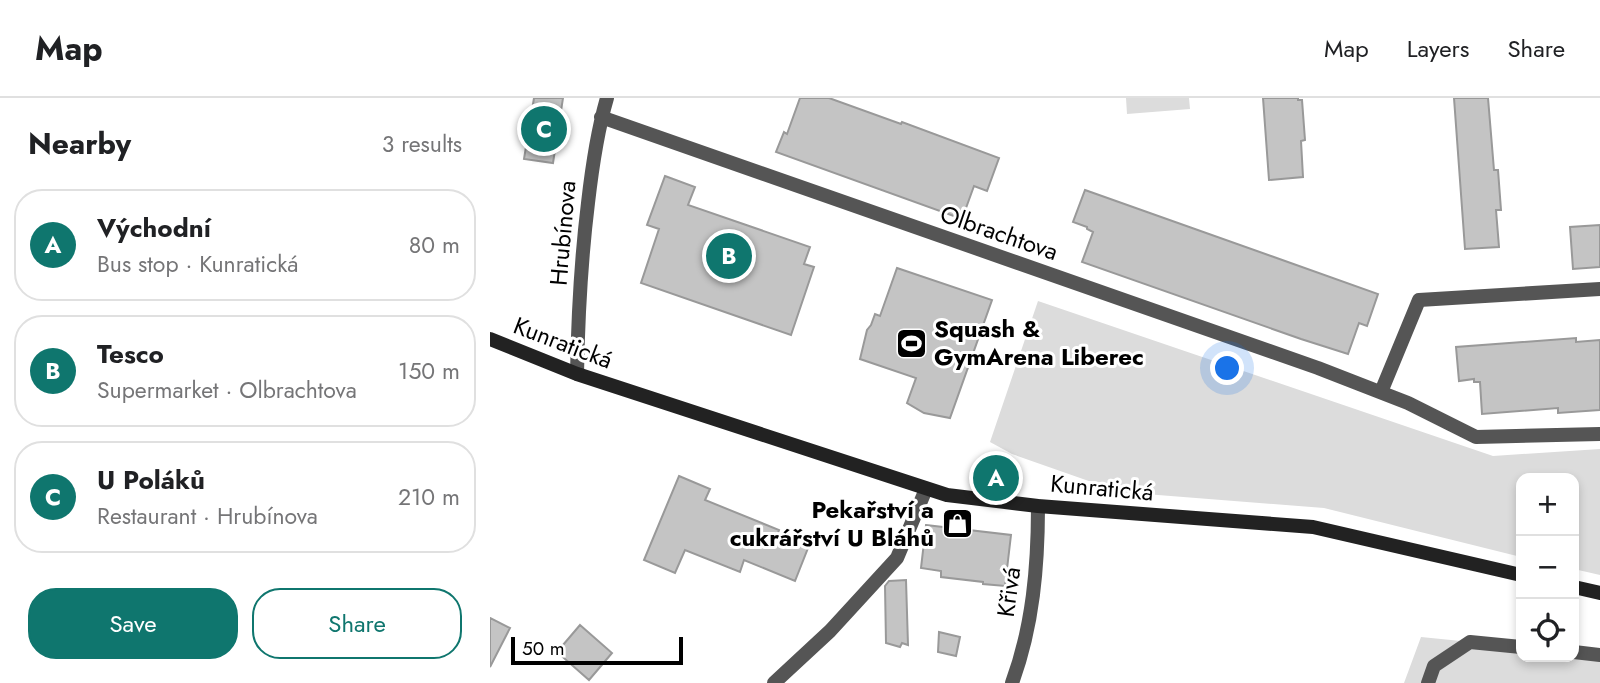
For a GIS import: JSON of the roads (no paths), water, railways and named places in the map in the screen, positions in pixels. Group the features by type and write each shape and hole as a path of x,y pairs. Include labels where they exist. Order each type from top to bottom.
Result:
{"street":[{"name":"Hrubínova","path":"577,374 583,239 592,169 607,98"},
{"name":"Olbrachtova","path":"601,117 1292,359 1408,403 1476,437 1600,433"},
{"path":"1381,392 1419,300 1600,289"},
{"name":"Kunratická","path":"490,339 577,374 947,495 1038,506 1313,527 1516,574"},
{"path":"774,683 830,631 897,558 926,489"},
{"name":"Křivá","path":"1012,683 1034,602 1038,506"},
{"path":"1579,588 1600,593"},
{"path":"1428,683 1434,666 1470,642 1516,647"},
{"path":"1579,653 1600,655"}],"place":[{"name":"U Poláků","path":"544,129"},
{"name":"Tesco","path":"729,256"},
{"name":"Squash & GymArena Liberec","path":"911,343"},
{"name":"Východní","path":"996,478"},
{"name":"Pekařství a cukrářství U Bláhů","path":"957,524"}]}
